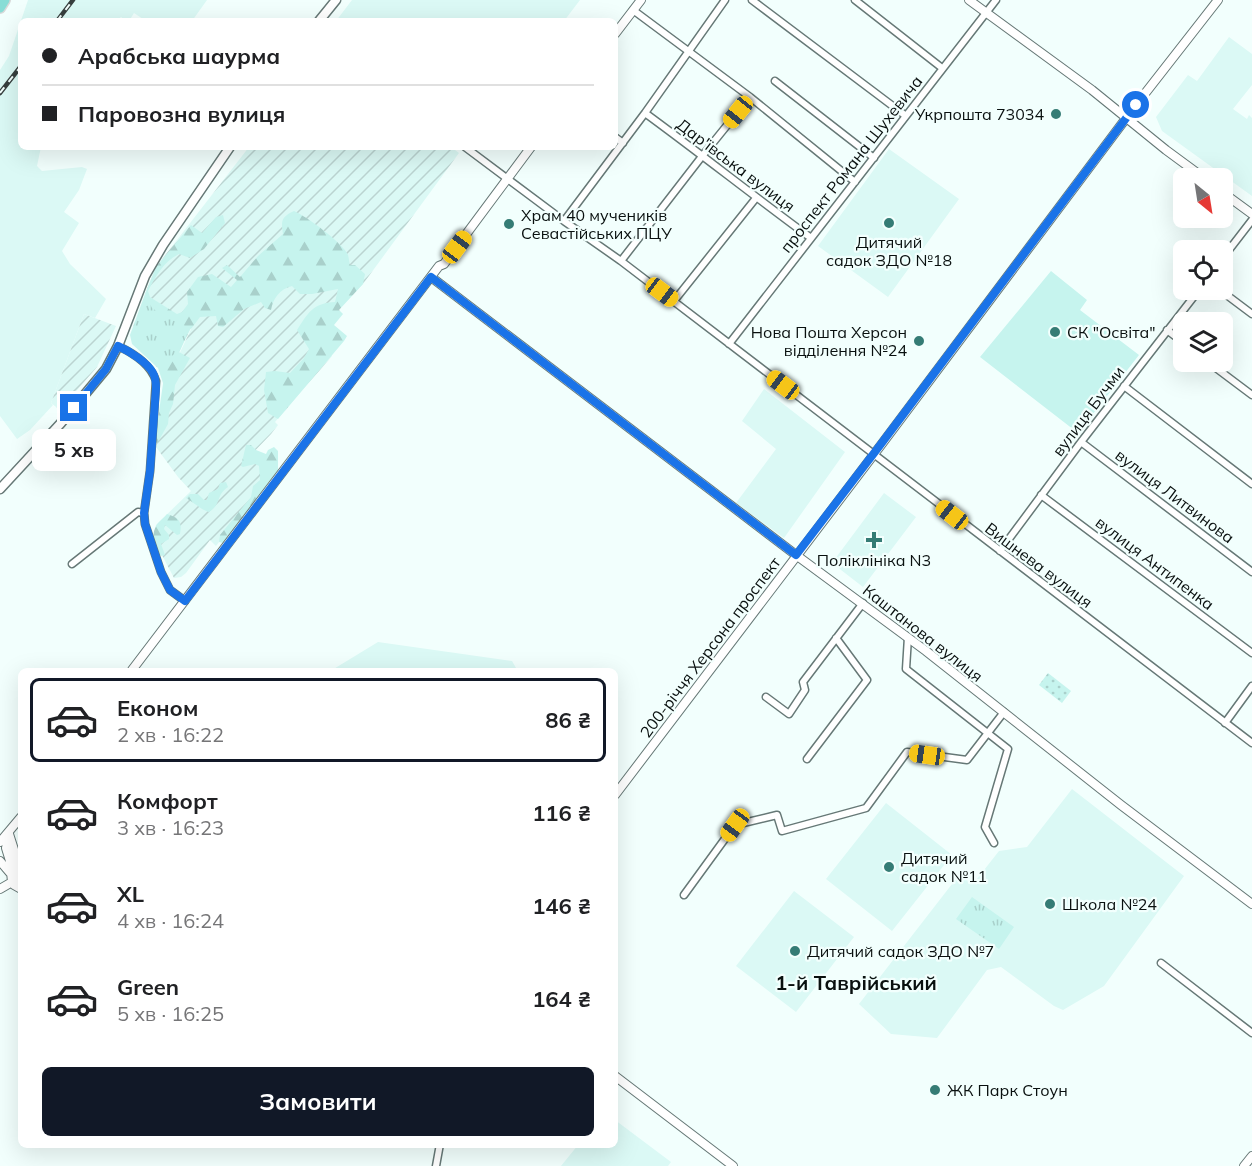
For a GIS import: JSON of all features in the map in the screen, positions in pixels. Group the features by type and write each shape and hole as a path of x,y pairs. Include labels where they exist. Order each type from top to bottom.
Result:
{"main road":[{"path":"0,8 5,0"},
{"path":"322,18 336,0"},
{"path":"0,489 99,379 112,360 145,276 163,244 229,150"}],"street":[{"path":"618,30 641,0"},
{"path":"618,149 725,0"},
{"path":"752,0 906,116"},
{"path":"855,0 942,68"},
{"path":"969,0 1092,90 1191,168"},
{"name":"проспект Романа Шухевича","path":"729,344 996,0"},
{"name":"200-річчя Херсона проспект","path":"618,791 1126,118 1218,0"},
{"path":"633,10 750,97 855,182"},
{"path":"775,81 874,158"},
{"path":"621,261 750,97"},
{"name":"Дар'ївська вулиця","path":"645,113 811,238"},
{"path":"618,139 623,142"},
{"name":"Вишнева вулиця","path":"469,150 674,301 1252,743"},
{"path":"134,668 439,266 444,264 529,150"},
{"path":"564,221 617,150"},
{"path":"674,301 756,198"},
{"path":"1233,200 1252,214"},
{"path":"1233,245 1252,220"},
{"name":"Каштанова вулиця","path":"431,277 796,555 908,637 1121,805 1252,904"},
{"name":"вулиця Бучми","path":"1000,551 1191,300"},
{"path":"1233,300 1252,314"},
{"path":"1167,330 1173,335"},
{"path":"118,346 128,350 149,368 156,381 150,471 144,513 147,532 161,572 170,590 185,601"},
{"path":"1221,372 1252,395"},
{"path":"1124,386 1252,484"},
{"name":"вулиця Литвинова","path":"1081,442 1252,572"},
{"name":"вулиця Антипенка","path":"1041,495 1252,653"},
{"path":"72,564 138,512 144,513"},
{"path":"766,697 789,714 805,690 803,682 863,603"},
{"path":"908,637 906,669 1008,749 985,827 994,843"},
{"path":"807,759 867,680 836,638"},
{"path":"1225,723 1252,686"},
{"path":"684,895 735,825 777,815 782,831 866,808 907,752 967,760 1004,712"},
{"path":"0,842 18,821"},
{"path":"0,890 13,889 17,876 6,848 9,833"},
{"path":"0,855 17,876"},
{"path":"0,861 17,876"},
{"path":"0,890 17,876"},
{"path":"1161,963 1252,1033"},
{"path":"618,1078 732,1166"},
{"path":"436,1166 439,1148"},
{"path":"1244,1166 1252,1156"}],"shaded area":[{"path":"28,0 207,0 194,18 142,18 134,13 131,18 22,18"},
{"path":"352,0 580,0 566,18 338,18"},
{"path":"18,29 18,150 40,150 37,166 42,171 82,167 87,169 79,190 64,212 79,223 62,251 70,264 106,299 95,318 84,314 51,403 53,405 30,430 17,439 0,416 0,70 9,56"},
{"path":"1229,37 1252,54 1252,85 1233,109 1247,119 1249,115 1252,118 1252,196 1233,182 1233,168 1213,168 1162,131 1156,117 1188,75 1197,81"},
{"name":"Дитячий садок ЗДО №18","path":"889,149 959,199 888,297 818,246"},
{"path":"247,150 455,150 459,153 363,284 311,338 332,356 275,422 278,425 271,434 248,458 271,474 216,546 210,540 186,573 174,578 153,538 156,525 191,491 156,447 164,386 193,325 145,294 156,267"},
{"path":"84,314 116,326 97,367 60,410 51,403"},
{"path":"764,389 845,452 784,538 736,503 776,449 742,421"},
{"name":"Поліклініка N3","path":"884,493 916,517 863,587 832,563"},
{"path":"378,642 512,661 516,668 335,668"},
{"name":"Школа №24","path":"1072,789 1184,876 1104,986 1063,1010 1054,1006 1001,967 987,970 937,1038 891,1034 859,1004 959,875 973,884 999,851 1027,847"},
{"name":"Дитячий садок №11","path":"886,803 952,855 892,931 826,879"},
{"name":"Дитячий садок ЗДО №7","path":"794,891 854,937 796,1012 736,966"},
{"path":"618,1122 671,1162 668,1166 561,1166 576,1148 618,1148"}],"green space":[{"path":"294,211 332,237 345,250 350,265 355,265 365,274 363,284 339,310 343,314 334,325 347,336 344,341 278,419 268,413 264,390 266,372 290,373 304,358 309,349 297,330 316,307 335,302 338,289 300,294 292,286 284,289 278,295 271,310 265,308 261,302 244,309 223,327 218,326 216,316 200,317 191,329 152,308 145,294 156,267 191,225 202,233 216,217 223,215 225,223 204,249 190,258 179,254 164,265 148,291 150,297 177,314 182,312 188,304 187,292 198,277 212,274 231,287 237,280 222,268 227,265 240,277 258,256 283,234 283,220"},
{"name":"СК \"Освіта\"","path":"1051,271 1087,300 1080,310 1139,355 1078,433 980,357"},
{"path":"145,294 152,304 193,324 164,386 158,368 132,344 130,335"},
{"path":"177,351 190,358 175,385 168,424 156,443 166,363"},
{"path":"246,445 251,445 266,454 274,447 278,451 278,472 223,543 219,542 220,535 251,497 253,486 260,480 259,466 255,464 241,466"},
{"path":"226,482 228,487 221,494 216,506 209,512 186,498 190,494 198,494 207,500 209,493 218,489 220,483"},
{"path":"167,514 179,521 180,534 177,535 165,525 164,529 169,539 161,544 165,555 161,556 155,545 154,530"},
{"path":"1048,673 1071,691 1062,703 1039,685"},
{"path":"972,897 1014,927 999,949 956,919"}],"railway":[{"path":"59,18 73,0"},
{"path":"0,93 18,70"}],"place":[{"name":"Укрпошта 73034","path":"1056,114"},
{"name":"Дитячий садок ЗДО №18","path":"889,223"},
{"name":"Храм 40 мучеників Севастійських ПЦУ","path":"509,224"},
{"name":"СК \"Освіта\"","path":"1055,332"},
{"name":"Нова Пошта Херсон відділення №24","path":"919,341"},
{"name":"Поліклініка N3","path":"874,540"},
{"name":"Дитячий садок №11","path":"889,867"},
{"name":"Школа №24","path":"1050,904"},
{"name":"Дитячий садок ЗДО №7","path":"795,951"},
{"name":"ЖК Парк Стоун","path":"935,1090"}],"district":[{"name":"1-й Таврійський","path":"856,982"}],"route":[{"path":"74,408 99,379 118,346 128,350 154,374 156,388 150,471 144,513 145,524 161,572 170,590 185,601 431,277 796,555 1136,105"}]}
